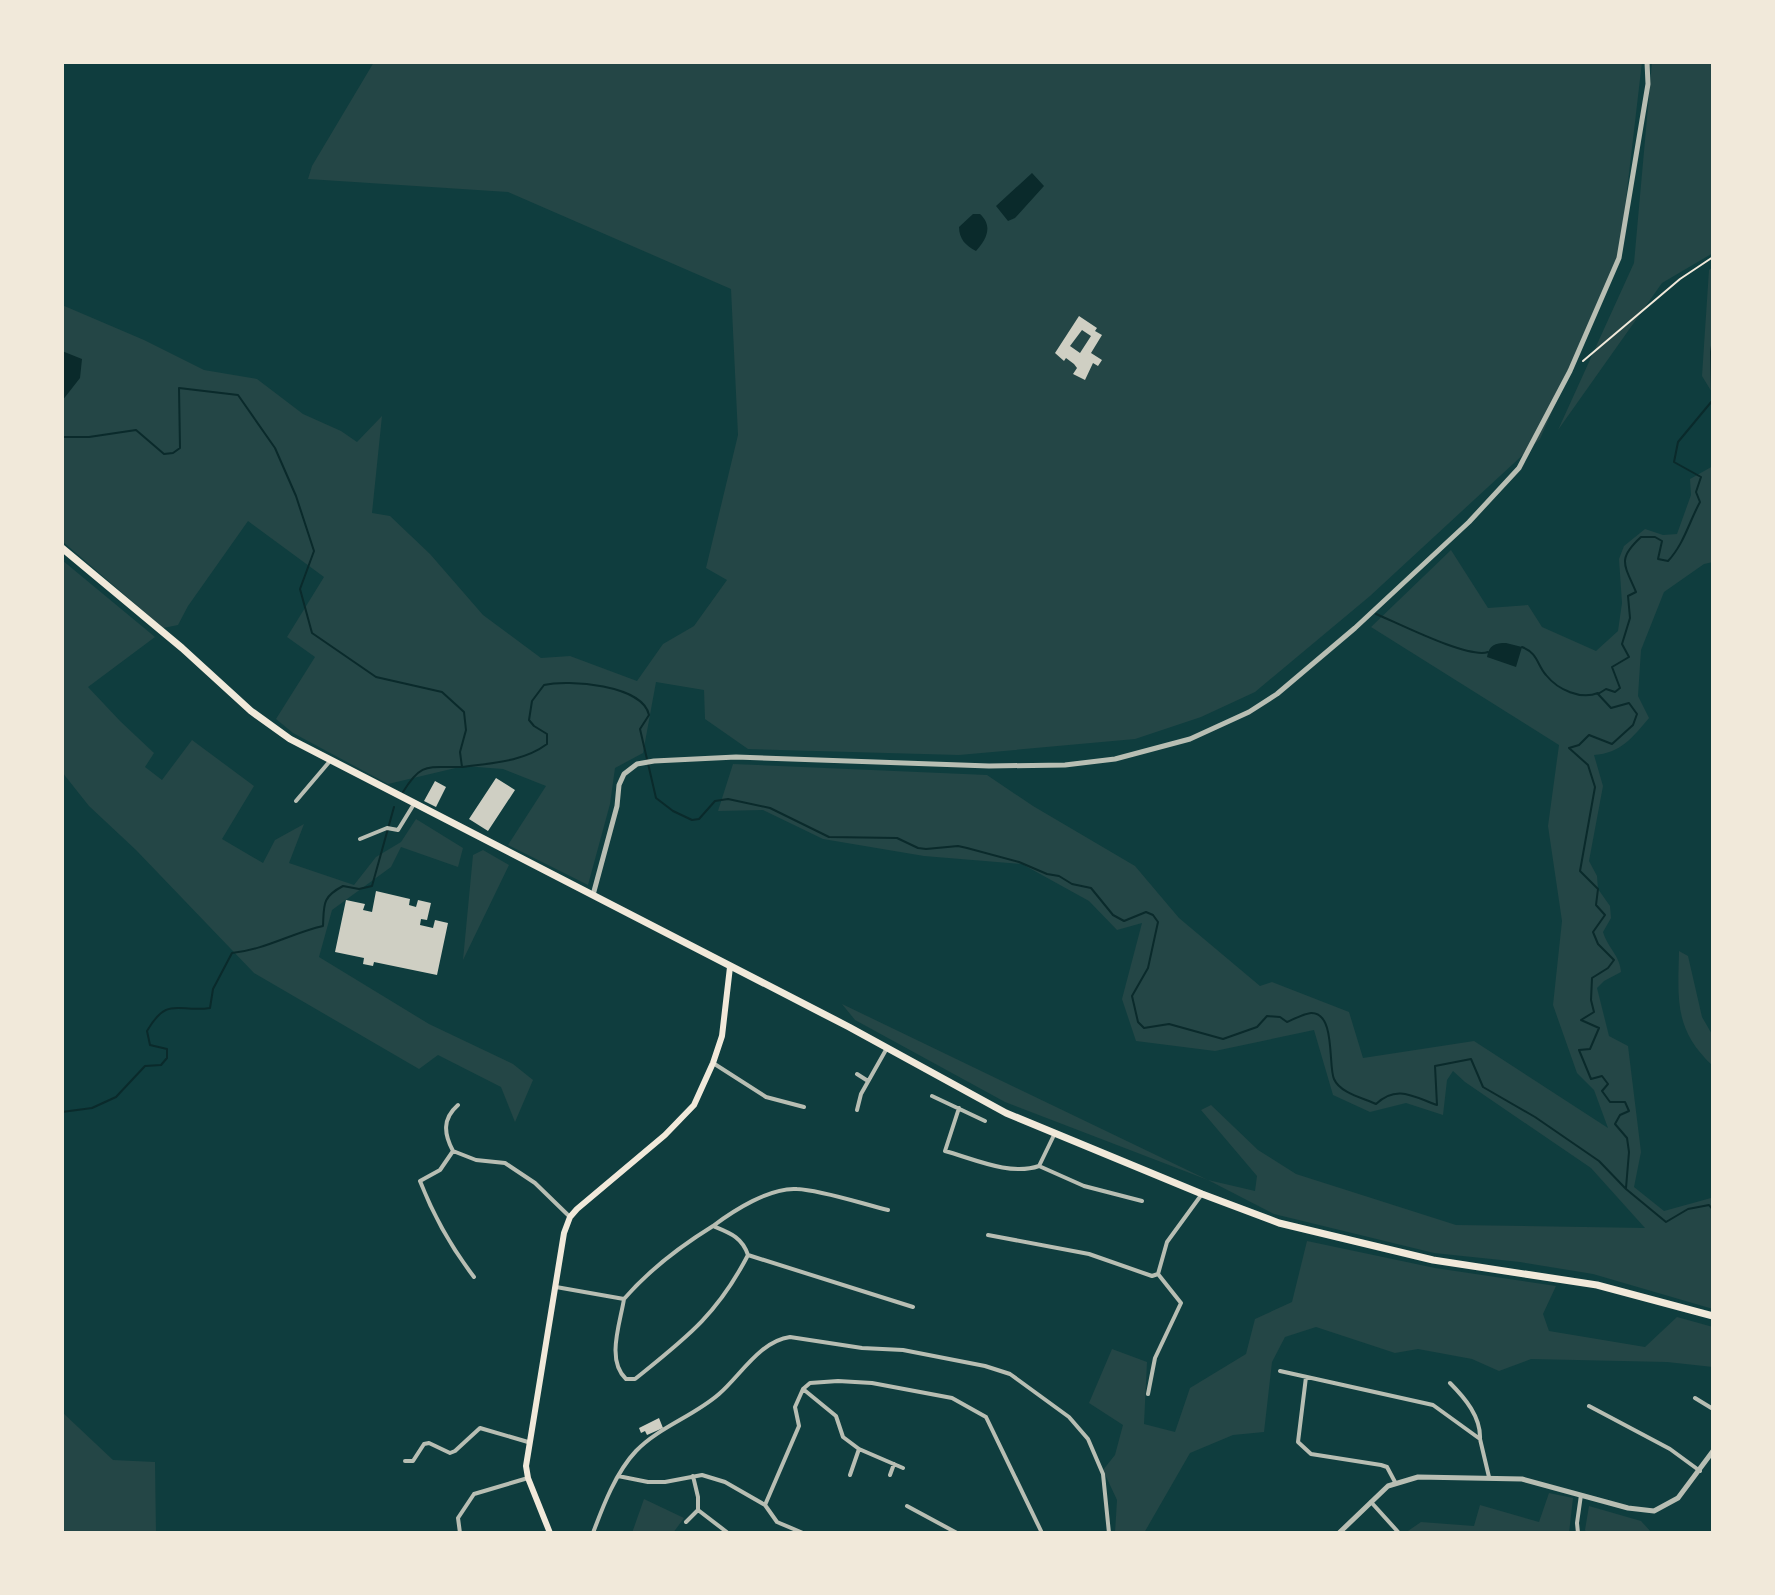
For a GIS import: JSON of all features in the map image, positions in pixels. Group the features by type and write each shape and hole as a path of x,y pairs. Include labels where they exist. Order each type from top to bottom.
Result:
{"highway":[{"path":"62,548 182,648 251,711 290,739 887,1048 961,1090 1055,1133 1279,1223 1417,1257 1597,1285 1713,1316"}],"main road":[{"path":"550,1533 526,1466 562,1241 570,1217 665,1135 694,1105 722,1036 730,967"}],"street":[{"path":"593,895 617,806 619,785 629,769 637,764 736,757 989,766 1065,765 1115,759 1190,739 1249,712 1277,694 1355,628 1469,522 1519,468 1570,371 1619,258 1648,84 1647,62"},
{"path":"296,801 330,761"},
{"path":"360,839 389,828 398,830 414,804"},
{"path":"857,1110 868,1081 887,1048"},
{"path":"713,1063 766,1097 804,1107"},
{"path":"857,1074 868,1081"},
{"path":"932,1096 985,1121"},
{"path":"458,1105 447,1118 445,1130 453,1151 476,1160 505,1163 535,1183 570,1217"},
{"path":"959,1108 945,1151 1011,1169 1026,1171 1039,1166 1055,1133"},
{"path":"453,1151 440,1170 420,1181 452,1248 474,1277"},
{"path":"1039,1166 1084,1186 1142,1201"},
{"path":"713,1226 744,1242 748,1255 735,1280 701,1325 635,1379 626,1379 617,1371 615,1354 624,1299 642,1278 672,1252 733,1211 768,1195 796,1188 888,1210"},
{"path":"1158,1274 1167,1242 1202,1194"},
{"path":"988,1235 1089,1254 1152,1276 1158,1274"},
{"path":"748,1255 913,1307"},
{"path":"1148,1394 1155,1358 1181,1303 1158,1274"},
{"path":"556,1287 624,1299"},
{"path":"593,1533 618,1476 635,1451 707,1404 776,1341 790,1337 862,1348 903,1350 1010,1374 1069,1417 1088,1439 1103,1474 1109,1533"},
{"path":"1280,1371 1433,1405 1480,1439"},
{"path":"1306,1377 1298,1442 1311,1454 1387,1467 1395,1482"},
{"path":"765,1505 799,1426 795,1407 803,1389 810,1383 872,1383 952,1398 986,1417 1042,1533"},
{"path":"1450,1383 1478,1422 1489,1477"},
{"path":"803,1389 836,1416 843,1437 859,1449 903,1468"},
{"path":"1695,1398 1713,1409"},
{"path":"1589,1406 1670,1449 1700,1471"},
{"path":"405,1461 413,1461 424,1444 429,1443 450,1453 455,1451 480,1428 528,1442"},
{"path":"850,1475 859,1449"},
{"path":"1339,1533 1395,1482 1418,1477 1522,1479 1643,1511 1654,1511 1678,1498 1713,1451"},
{"path":"890,1475 894,1464"},
{"path":"618,1476 656,1482 702,1475 725,1482 765,1505 777,1522 803,1533"},
{"path":"686,1522 698,1510 693,1476"},
{"path":"460,1533 458,1518 474,1494 528,1478"},
{"path":"1578,1533 1581,1495"},
{"path":"1371,1502 1399,1533"},
{"path":"907,1506 957,1533"},
{"path":"698,1510 728,1533"}],"path":[{"path":"1582,361 1680,279 1713,257"}],"shaded area":[{"path":"374,62 1642,62 1619,259 1540,439 1370,596 1255,692 1201,717 1135,739 959,755 748,749 705,719 704,690 656,682 643,753 615,768 610,804 588,885 508,845 546,786 503,769 464,766 388,784 293,733 276,719 315,657 287,637 324,577 248,521 178,625 163,628 62,541 62,305 204,370 257,379 303,414 341,431 357,442 382,416 372,513 390,516 430,554 483,615 541,658 570,656 637,681 663,644 694,626 727,580 706,568 738,435 731,289 508,192 308,179 312,166"},
{"path":"1652,62 1713,62 1713,253 1662,283 1558,430 1634,263"},
{"path":"1032,173 1044,186 1015,218 1008,221 996,206"},
{"path":"973,214 980,214 987,228 986,237 976,251 964,242 959,231 959,227"},
{"path":"1713,267 1713,394 1702,376 1709,270"},
{"path":"62,351 82,359 80,378 62,401"},
{"path":"1713,466 1713,562 1704,564 1664,592 1641,650 1638,696 1649,718 1619,748 1594,755 1603,786 1589,861 1597,876 1598,889 1610,906 1611,918 1603,932 1621,972 1597,988 1609,1036 1628,1046 1641,1152 1634,1187 1664,1211 1713,1199 1713,1309 1593,1274 1434,1253 1274,1214 1208,1180 1255,1191 1257,1176 1201,1110 1211,1105 1258,1150 1296,1174 1456,1225 1645,1228 1591,1168 1453,1071 1447,1080 1443,1115 1406,1103 1370,1112 1333,1095 1314,1030 1215,1051 1136,1041 1122,999 1142,923 1117,930 1089,901 1022,864 924,856 823,839 763,810 718,811 733,764 987,775 1135,866 1179,918 1260,986 1272,982 1349,1012 1363,1058 1474,1041 1608,1128 1594,1090 1577,1073 1553,1005 1562,921 1548,826 1559,745 1371,627 1451,550 1488,608 1528,605 1542,627 1596,651 1618,631 1622,603 1619,559 1624,546 1645,529 1663,535 1677,534 1691,495 1690,479"},
{"path":"62,560 155,637 88,687 154,753 145,767 162,780 192,740 254,786 222,839 263,863 275,840 304,824 289,863 354,885 376,857 401,842 416,819 463,848 458,867 401,847 391,867 332,910 319,957 429,1024 513,1064 533,1080 515,1122 501,1087 438,1055 419,1069 254,973 136,850 89,806 62,772"},
{"path":"1506,643 1522,647 1516,667 1487,657 1493,646"},
{"path":"483,850 509,865 463,960 473,855"},
{"path":"1679,951 1688,956 1702,1017 1713,1036 1713,1066 1700,1053 1685,1027 1679,999"},
{"path":"842,1004 1208,1180 1005,1102 855,1020"},
{"path":"1307,1241 1435,1268 1556,1286 1543,1314 1549,1331 1645,1347 1677,1317 1713,1327 1713,1367 1667,1362 1531,1359 1499,1371 1472,1359 1418,1349 1395,1353 1316,1327 1285,1337 1272,1362 1264,1432 1233,1435 1190,1453 1144,1533 1115,1533 1117,1500 1103,1470 1115,1455 1123,1425 1089,1403 1112,1349 1147,1362 1144,1424 1175,1432 1190,1388 1246,1354 1255,1319 1292,1302"},
{"path":"62,1412 113,1460 155,1462 156,1533 62,1533"},
{"path":"1549,1493 1573,1498 1569,1533 1405,1533 1421,1522 1474,1526 1480,1505 1539,1522"},
{"path":"644,1499 684,1518 673,1533 632,1533"},
{"path":"1589,1506 1641,1521 1652,1533 1587,1533"}],"building":[{"path":"1079,316 1102,335 1091,353 1102,360 1098,366 1093,363 1085,380 1073,374 1077,368 1074,364 1066,358 1064,361 1055,353","holes":["1082,330 1091,336 1080,353 1070,346"]},
{"path":"496,778 515,790 488,831 469,819"},
{"path":"435,781 446,787 436,807 424,801"},
{"path":"376,891 410,899 409,905 416,907 418,900 431,903 427,920 421,919 420,925 433,928 435,920 448,923 437,975 374,962 373,966 363,964 364,958 335,952 346,900 365,904 363,910 372,912"},
{"path":"659,1418 663,1428 647,1435 645,1431 641,1433 639,1428"}],"waterway":[{"path":"1713,282 1713,292"},
{"path":"1626,1188 1627,1138 1615,1124 1620,1115 1629,1111 1625,1102 1610,1102 1602,1091 1608,1084 1602,1076 1591,1079 1579,1050 1590,1049 1599,1028 1581,1020 1594,1012 1592,978 1614,960 1598,944 1593,932 1605,915 1596,905 1598,889 1580,871 1595,787 1588,765 1569,748 1579,745 1589,735 1612,744 1633,725 1637,714 1629,703 1611,708 1598,694 1606,689 1615,692 1620,688 1612,667 1629,657 1622,644 1630,618 1628,596 1636,592 1626,568 1628,551 1641,537 1655,537 1662,541 1658,559 1668,561 1700,502 1696,492 1701,477 1674,462 1678,442 1712,401 1713,339"},
{"path":"62,437 89,437 136,430 164,454 173,453 180,448 179,388 238,395 275,448 296,496 314,551 300,589 312,633 376,677 442,692 464,712 466,730 460,752 462,767 517,758 547,744 547,734 529,720 532,701 544,685 586,684 619,691 644,705 649,715 640,729 656,798 673,811 692,820 699,819 715,801 728,799 770,808 829,837 897,838 926,849 958,846 1019,862 1059,876 1072,884 1091,888 1113,915 1124,921 1146,912 1158,922 1148,968 1132,996 1138,1022 1144,1028 1169,1024 1223,1039 1257,1027 1267,1016 1280,1017 1287,1022 1311,1013 1319,1015 1328,1030 1332,1073 1337,1084 1376,1104 1398,1093 1437,1105 1435,1066 1471,1059 1483,1087 1535,1117 1599,1161 1626,1189 1666,1222 1688,1209 1709,1205 1713,1210"},
{"path":"1376,614 1450,645 1478,653 1488,652"},
{"path":"1522,647 1531,652 1546,675 1563,689 1584,695 1598,693"},
{"path":"403,792 415,775 427,768 462,767"},
{"path":"62,1112 92,1108 116,1097 145,1066 161,1065 167,1058 167,1049 150,1045 147,1031 154,1020 168,1009 210,1008 213,989 232,953 323,926 324,907 331,894 343,886 359,889 372,886 394,807"}]}
